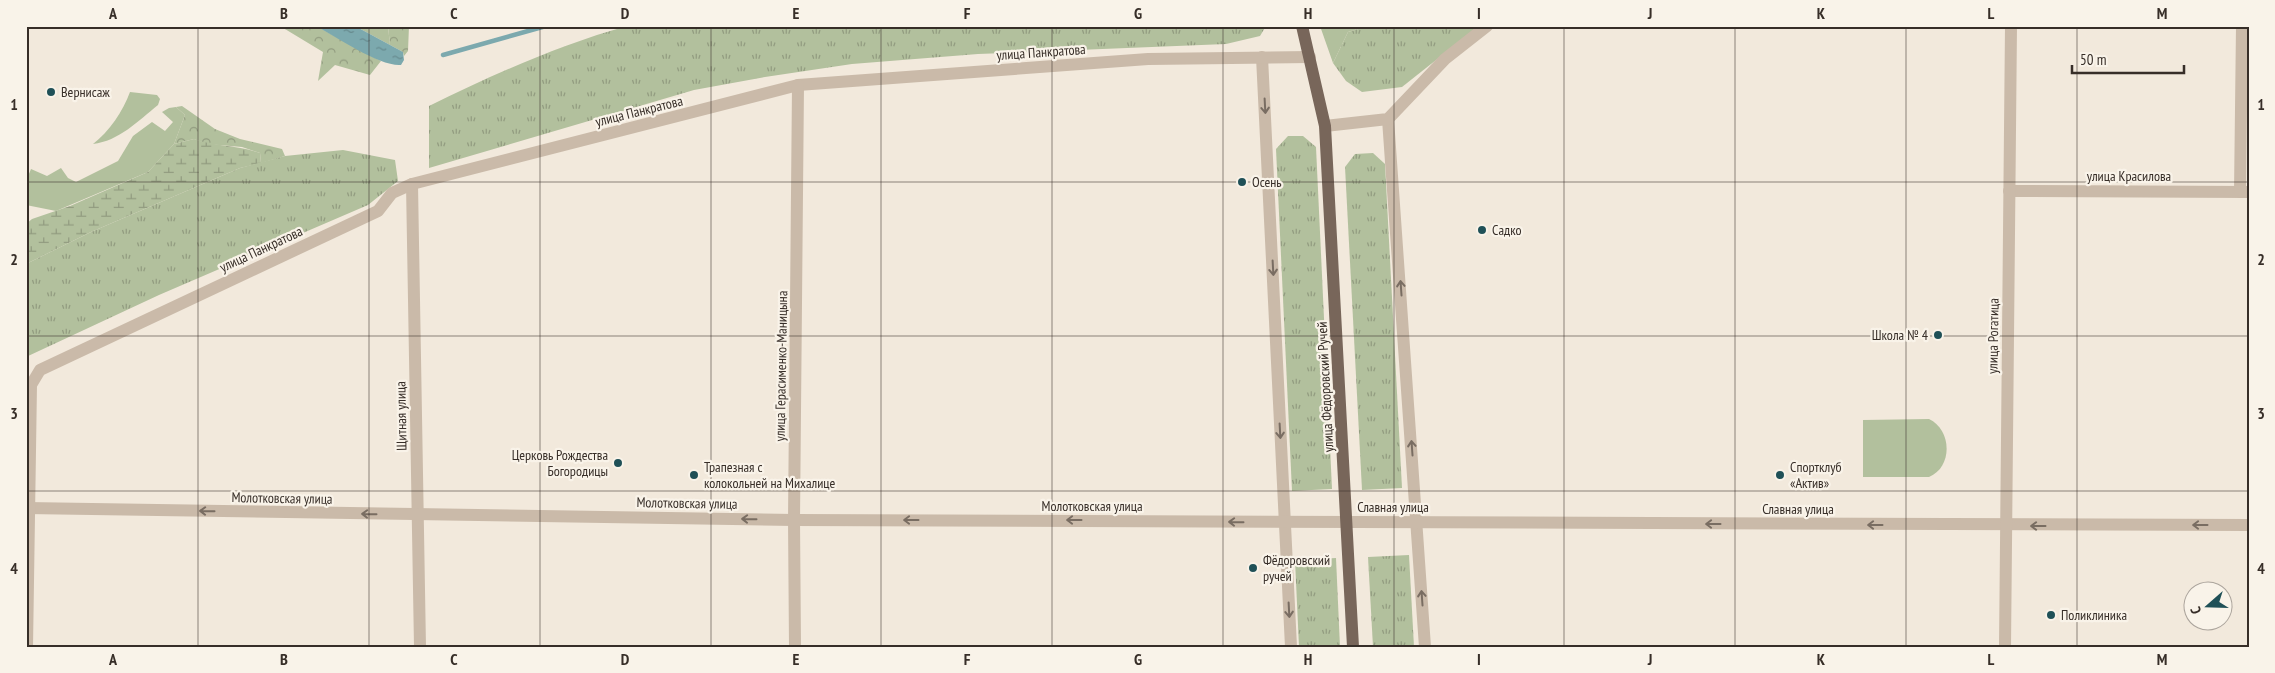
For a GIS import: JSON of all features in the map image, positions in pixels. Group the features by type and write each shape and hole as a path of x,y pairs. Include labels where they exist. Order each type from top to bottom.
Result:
{"main road":[{"name":"улица Фёдоровский Ручей","path":"1302,26 1325,126 1353,647"}],"street":[{"path":"1325,126 1388,119 1444,59 1487,26"},
{"name":"улица Рогатица","path":"2004,647 2011,26"},
{"path":"2242,26 2244,192"},
{"name":"улица Панкратова","path":"27,508 31,385 40,370 378,211 392,193 412,184 798,85 1148,59 1310,56"},
{"path":"1262,57 1291,647"},
{"name":"улица Герасименко-Маницына","path":"795,647 794,520 798,85"},
{"path":"1388,119 1425,647"},
{"name":"Щитная улица","path":"412,184 420,647"},
{"name":"улица Красилова","path":"2009,191 2244,192"},
{"path":"27,508 27,647"},
{"name":"Молотковская улица","path":"27,508 794,520 1347,522"},
{"name":"Славная улица","path":"1347,522 2006,526 2249,525"}],"green space":[{"path":"280,26 316,26 381,61 370,75 335,65 318,81 323,52"},
{"path":"355,26 388,26 390,45"},
{"path":"388,26 409,26 408,51 404,56 403,52 390,45"},
{"path":"627,26 1266,26 1260,36 1226,44 978,54 852,64 765,77 694,90 429,168 429,106 526,62 576,42"},
{"path":"1320,26 1368,26 1348,32 1333,63"},
{"path":"1368,26 1479,26 1402,87 1362,92 1346,81 1333,63 1348,32"},
{"path":"130,92 157,95 160,99 158,105 120,135 93,144 115,121"},
{"path":"182,106 215,129 240,139 282,149 285,156 261,163 260,153 242,147 207,144 194,139 174,144 185,115 176,107"},
{"path":"176,107 185,115 174,144 148,172 56,211 26,205 26,181 31,169 47,176 61,168 68,178 76,182 118,161 133,136 152,122 165,131 173,122 162,112"},
{"path":"1288,136 1303,136 1316,147 1332,489 1292,491 1276,149"},
{"path":"194,139 260,153 261,163 240,168 91,232 26,264 26,224 32,219 70,206 148,172 174,144"},
{"path":"343,150 395,160 398,181 368,205 159,295 26,357 26,264 91,232 240,168 285,156"},
{"path":"1373,153 1385,164 1402,488 1362,490 1345,167 1355,154"},
{"path":"1929,419 1937,424 1942,431 1947,448 1946,457 1937,472 1929,477 1863,477 1863,420"},
{"path":"1409,555 1414,647 1373,647 1368,557"},
{"path":"1336,558 1340,647 1299,647 1295,560"}],"water":[{"path":"316,26 355,26 403,52 404,60 401,65 382,61 358,50"}],"waterway":[{"path":"443,55 546,26"}],"place":[{"name":"Вернисаж","path":"51,92"},
{"name":"Осень","path":"1242,182"},
{"name":"Садко","path":"1482,230"},
{"name":"Школа № 4","path":"1938,335"},
{"name":"Церковь Рождества Богородицы","path":"618,463"},
{"name":"Трапезная с колокольней на Михалице","path":"694,475"},
{"name":"Спортклуб «Актив»","path":"1780,475"},
{"name":"Фёдоровский ручей","path":"1253,568"},
{"name":"Поликлиника","path":"2051,615"}]}
